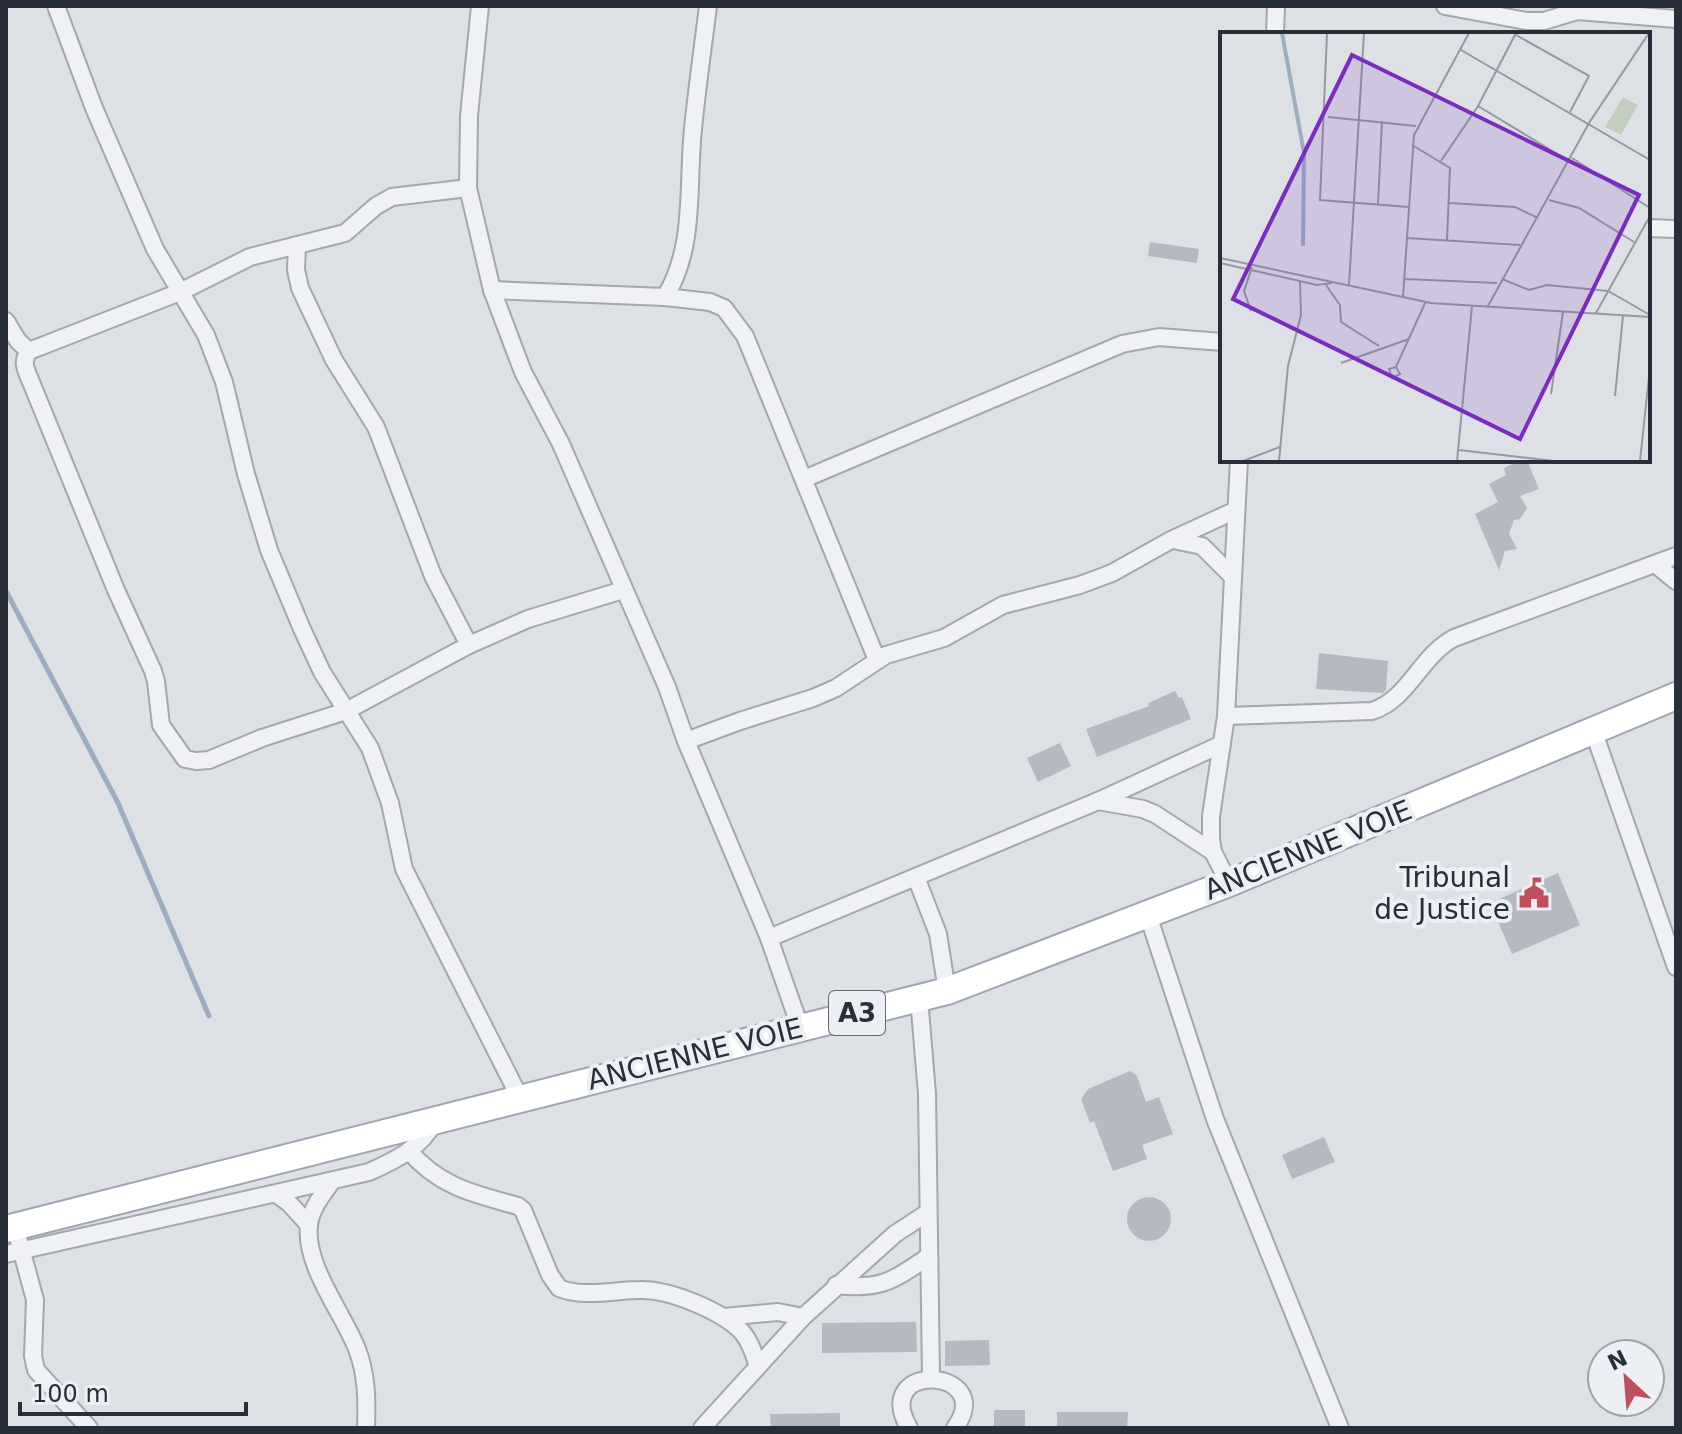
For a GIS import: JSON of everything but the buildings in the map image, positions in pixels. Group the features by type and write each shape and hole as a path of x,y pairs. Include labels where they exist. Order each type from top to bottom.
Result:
{"main road":[{"name":"ANCIENNE VOIE","path":"12,1240 520,1098 947,991 1229,883 1676,696"}],"street":[{"path":"56,6 94,108 140,216 155,249 202,328 224,382 246,474 269,550 322,672 370,748 390,803 404,869 520,1098"},
{"path":"480,6 469,116 468,188 492,290 523,372 561,444 667,687 686,741 769,938 800,1027"},
{"path":"665,297 681,268 687,230 693,127 708,6"},
{"path":"1275,32 1276,6"},
{"path":"1445,6 1526,21 1544,21 1577,11 1645,14 1676,19"},
{"path":"468,188 392,197 376,206 345,233 250,257 180,292 29,351 25,357 24,366 116,590 153,671 161,725 185,759 209,760 262,738 346,711 469,645 528,619 623,590"},
{"path":"1650,228 1676,229"},
{"path":"297,245 296,270 300,288 334,360 376,427 433,576 469,645"},
{"path":"492,290 665,297 710,302 724,308 745,336 877,660"},
{"path":"6,321 18,341 29,351"},
{"path":"804,479 1122,344 1159,337 1220,342"},
{"path":"1229,883 1213,852 1211,816 1226,716 1239,462"},
{"path":"686,741 813,698 836,688 886,655 944,638 1003,605 1080,585 1112,573 1171,540 1236,510"},
{"path":"1171,540 1202,546 1232,576"},
{"path":"1226,716 1372,711 1395,699 1446,642 1676,556"},
{"path":"1655,564 1676,581"},
{"path":"1593,730 1676,967"},
{"path":"769,938 1098,801 1222,744"},
{"path":"1098,801 1155,814 1213,852"},
{"path":"916,877 938,934 947,991"},
{"path":"1148,915 1215,1119 1340,1428"},
{"path":"919,998 927,1094 931,1377"},
{"path":"89,1428 34,1365 35,1300 12,1240 276,1194 369,1172 409,1151 422,1140 435,1121"},
{"path":"409,1151 425,1169 449,1184 523,1210 550,1275 559,1288 586,1292 654,1291 689,1302 724,1317 748,1340 758,1366"},
{"path":"332,1181 314,1209 309,1225 317,1269 346,1325 361,1364 367,1398 366,1428"},
{"path":"276,1194 309,1225"},
{"path":"702,1428 836,1285 895,1234 927,1213"},
{"path":"836,1285 861,1288 882,1285 928,1257"},
{"path":"724,1317 778,1312 803,1317"},
{"path":"909,1428 902,1416 902,1403 907,1390 918,1381 931,1377 944,1380 956,1388 962,1400 963,1413 955,1428"}],"waterway":[{"path":"6,591 118,803 209,1016"}],"place":[{"name":"Tribunal de Justice","path":"1534,893"}]}
